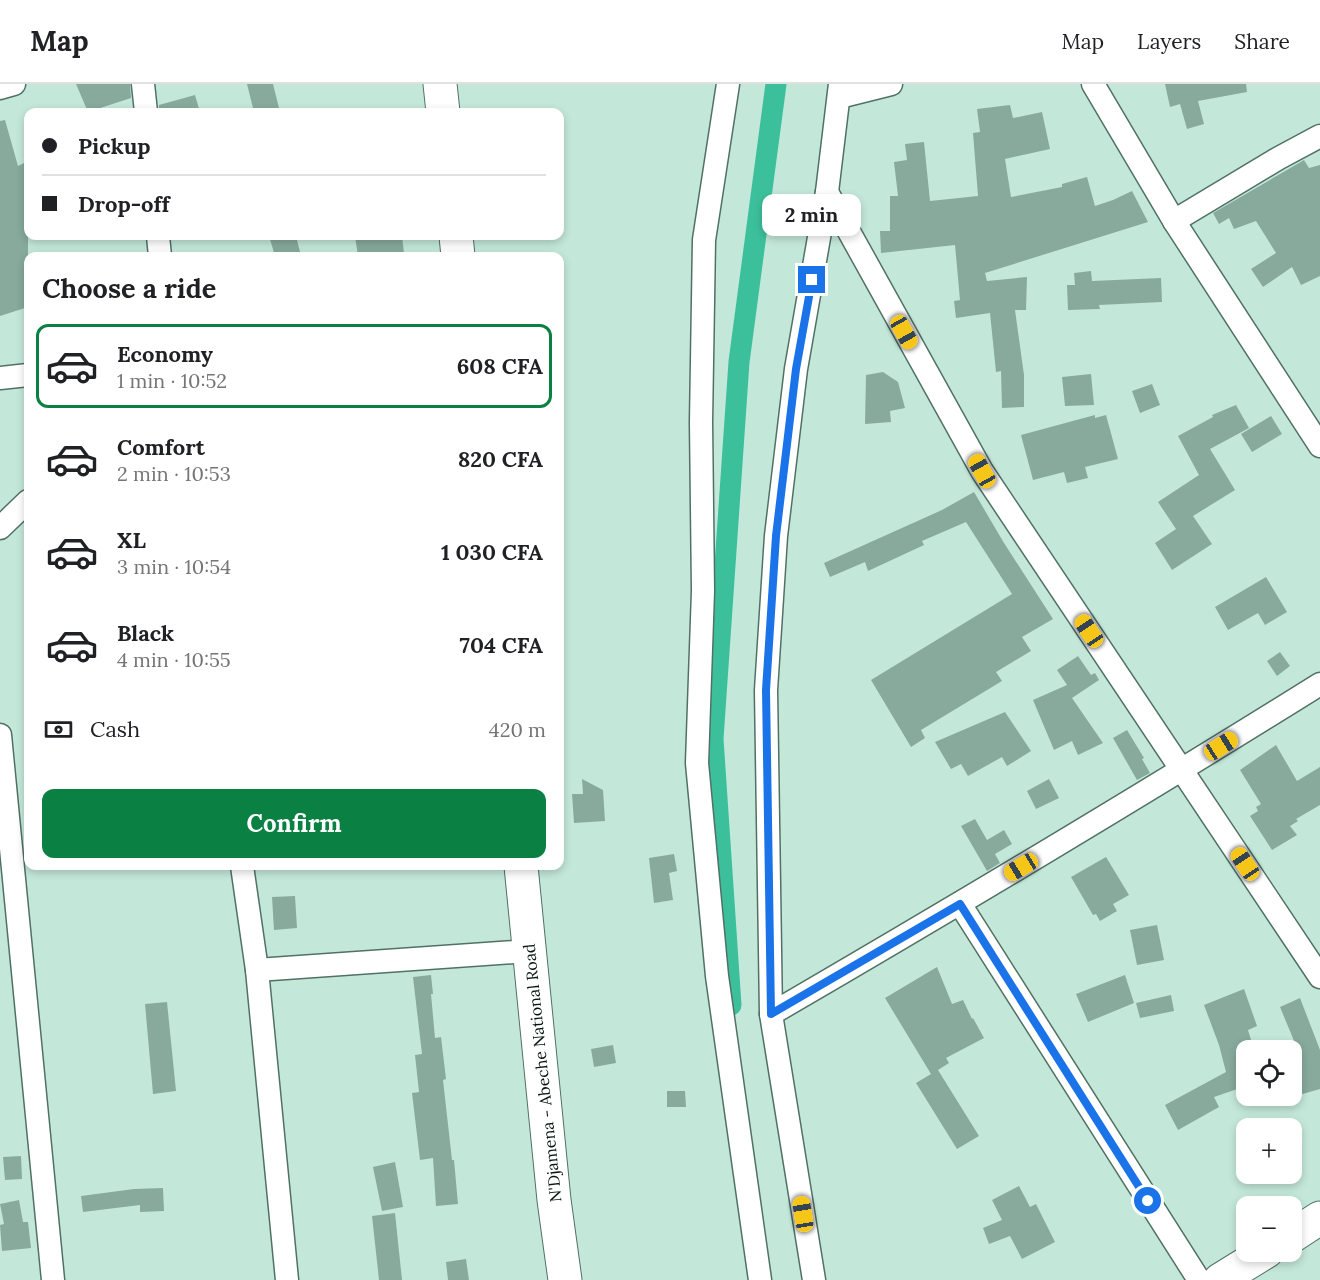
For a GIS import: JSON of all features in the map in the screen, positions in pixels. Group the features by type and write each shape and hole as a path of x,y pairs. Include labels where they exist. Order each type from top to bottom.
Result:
{"main road":[{"path":"440,84 442,108"},
{"name":"N'Djamena - Abeche National Road","path":"521,870 565,1280"},
{"path":"1302,1230 1320,1218"},
{"path":"1220,1280 1249,1262"}],"street":[{"path":"0,88 14,84"},
{"path":"143,84 146,108"},
{"path":"728,84 704,240 701,422 703,591 696,763 717,976 760,1280"},
{"path":"814,1280 771,1014 766,690 776,536 796,369 827,192 840,90 891,84"},
{"path":"1093,84 1174,221 1320,446"},
{"path":"1174,221 1320,136"},
{"path":"827,192 982,471 1320,976"},
{"path":"0,378 24,375"},
{"path":"0,528 24,505"},
{"path":"771,1014 960,904 1320,684"},
{"path":"0,735 52,1280"},
{"path":"243,870 257,970 288,1280"},
{"path":"960,904 1199,1280"},
{"path":"257,970 529,951"}],"building":[{"path":"76,84 130,84 131,98 100,108 86,108"},
{"path":"247,84 273,84 279,108 253,108"},
{"path":"1165,84 1246,84 1247,92 1198,101 1204,124 1187,129 1180,104 1170,107"},
{"path":"195,95 199,108 159,108 159,105"},
{"path":"1010,105 1013,118 1042,112 1050,149 1005,159 1011,197 1062,187 1062,184 1087,177 1095,206 1132,191 1148,222 985,273 987,281 1027,277 1026,310 1015,310 1024,375 1024,407 1002,408 1001,371 996,372 990,313 956,318 954,301 960,300 955,245 881,253 880,231 890,231 890,196 898,196 894,162 907,160 905,144 924,142 930,201 978,196 973,133 980,132 977,109"},
{"path":"5,120 18,166 24,163 24,240 28,240 28,252 24,252 24,308 0,316 0,121"},
{"path":"1304,160 1309,168 1320,165 1320,276 1301,285 1292,267 1263,287 1251,269 1276,253 1256,221 1234,229 1229,218 1219,224 1213,213"},
{"path":"270,240 297,240 300,252 274,252"},
{"path":"356,240 402,240 404,252 357,252"},
{"path":"1091,271 1092,281 1161,278 1162,302 1099,305 1100,309 1068,310 1067,285 1075,285 1074,273"},
{"path":"883,372 898,382 905,408 890,411 891,422 865,424 866,375"},
{"path":"1091,374 1094,405 1065,406 1062,377"},
{"path":"1152,384 1160,405 1140,413 1132,391"},
{"path":"1236,405 1249,428 1210,449 1235,490 1193,516 1212,544 1172,570 1155,543 1176,529 1158,502 1199,475 1178,436 1213,417 1212,415"},
{"path":"1095,415 1095,418 1106,415 1118,459 1085,467 1088,478 1067,483 1064,472 1033,480 1021,435"},
{"path":"1271,416 1282,434 1252,452 1241,434"},
{"path":"974,492 1053,619 1022,637 1031,651 996,672 1002,681 921,730 925,738 911,747 871,680 1012,594 966,522 922,541 924,545 868,571 865,562 830,577 824,563 942,510"},
{"path":"1266,577 1287,612 1265,625 1258,613 1228,630 1215,607"},
{"path":"1280,652 1290,666 1277,676 1267,661"},
{"path":"1078,656 1091,675 1095,673 1099,680 1072,698 1103,743 1078,755 1072,741 1054,750 1033,700 1067,685 1057,670"},
{"path":"1005,712 1031,751 1007,766 1002,757 968,776 961,764 951,769 935,742"},
{"path":"1127,730 1150,773 1137,780 1113,738"},
{"path":"1276,745 1297,781 1320,767 1320,805 1296,819 1298,821 1290,826 1297,835 1272,850 1250,816 1258,811 1256,807 1261,804 1240,770"},
{"path":"582,779 603,790 605,821 574,823 572,794 583,794"},
{"path":"1049,779 1059,798 1036,809 1027,791"},
{"path":"975,819 987,840 1004,830 1012,844 995,854 1000,863 987,871 961,826"},
{"path":"674,854 677,871 669,873 673,900 654,903 649,858"},
{"path":"1106,857 1129,895 1113,904 1117,911 1100,921 1096,914 1093,915 1071,877"},
{"path":"295,896 297,928 274,930 272,897"},
{"path":"1157,925 1164,960 1137,965 1130,930"},
{"path":"937,967 952,1004 963,1000 984,1038 946,1058 949,1063 938,1070 979,1136 957,1149 916,1083 931,1074 885,998"},
{"path":"431,975 435,1038 441,1037 446,1079 443,1080 458,1204 436,1206 433,1158 420,1160 412,1093 419,1092 415,1055 422,1054 413,977"},
{"path":"1125,975 1134,1003 1088,1022 1076,994"},
{"path":"1244,989 1257,1026 1248,1030 1251,1040 1236,1040 1236,1089 1214,1097 1219,1107 1178,1130 1165,1105 1226,1072 1204,1005"},
{"path":"1171,995 1174,1011 1140,1018 1136,1003"},
{"path":"1300,998 1320,1050 1320,1089 1302,1094 1302,1040 1294,1040 1280,1007"},
{"path":"167,1002 176,1091 153,1094 145,1004"},
{"path":"613,1045 616,1063 594,1067 591,1049"},
{"path":"667,1091 685,1091 686,1107 667,1107"},
{"path":"21,1156 22,1179 5,1180 3,1157"},
{"path":"395,1162 403,1207 382,1211 373,1167"},
{"path":"1019,1186 1030,1207 1036,1204 1055,1242 1022,1259 1010,1236 989,1244 983,1228 1002,1220 992,1200"},
{"path":"163,1188 164,1211 140,1212 140,1205 83,1212 81,1196 134,1189"},
{"path":"19,1200 23,1222 28,1222 31,1248 2,1251 0,1225 4,1224 0,1204"},
{"path":"395,1213 402,1280 379,1280 372,1216"},
{"path":"466,1259 469,1280 448,1280 446,1262"}],"waterway":[{"path":"731,1005 713,739 739,362 776,84"}],"route":[{"path":"812,280 796,369 776,536 766,690 771,1014 960,904 1148,1201"}]}
